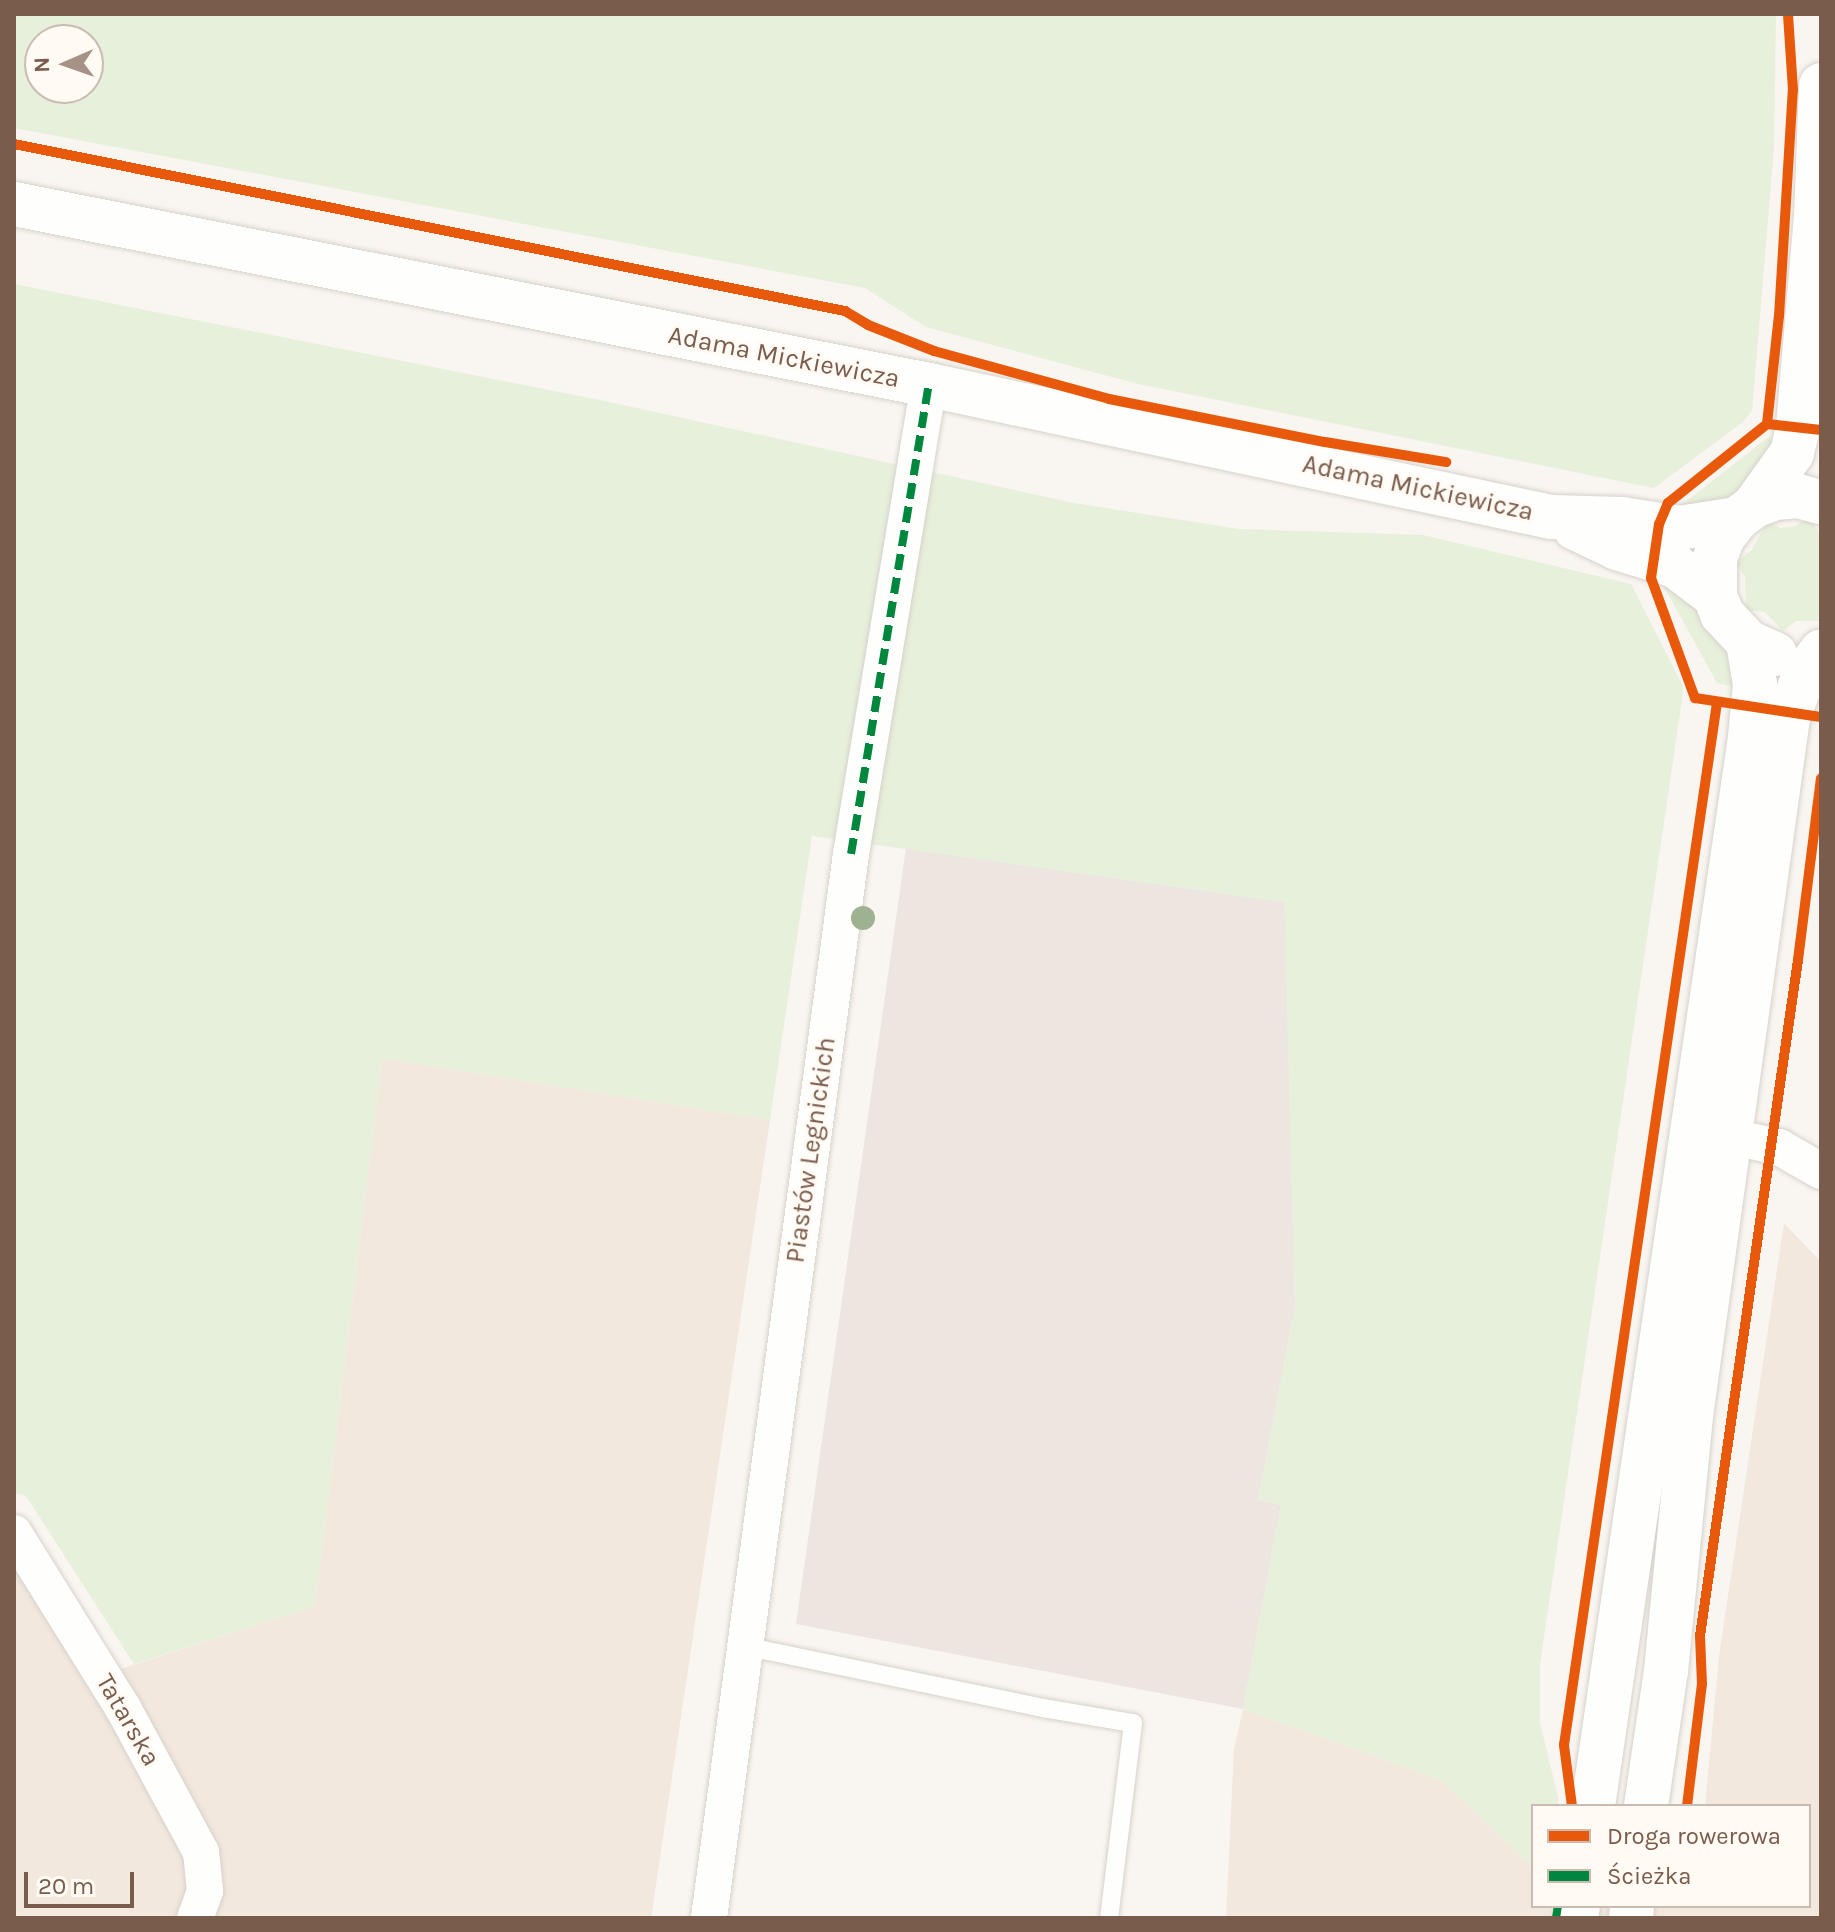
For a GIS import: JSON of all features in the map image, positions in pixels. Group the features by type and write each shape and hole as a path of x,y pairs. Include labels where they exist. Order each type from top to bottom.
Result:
{"street":[{"path":"1821,85 1816,217 1798,426 1792,453 1723,537 1715,558 1715,596 1733,630 1748,642 1783,656 1821,652"},
{"name":"Adama Mickiewicza","path":"14,204 929,385 1551,517 1622,519 1679,528 1746,512 1775,498 1798,496 1821,502"},
{"name":"Piastów Legnickich","path":"709,1918 851,854 929,385"},
{"name":"Adama Mickiewicza","path":"1551,517 1617,548 1675,566 1715,596"},
{"path":"1593,1804 1750,737 1755,684 1748,642"},
{"path":"1646,1804 1666,1671 1691,1416 1788,718 1804,675 1821,652"},
{"path":"1728,1136 1779,1147 1821,1171"},
{"name":"Tatarska","path":"14,1533 123,1708 201,1852 205,1891 195,1918"}],"lane":[{"path":"744,1646 1043,1708 1133,1723 1109,1918"}],"shaded area":[{"path":"906,848 1285,902 1295,1307 1258,1500 1281,1505 1243,1709 796,1624"},
{"path":"382,1058 770,1120 651,1918 14,1918 14,1528 99,1676 315,1606"},
{"path":"1784,1223 1821,1262 1821,1918 1226,1918 1234,1749 1243,1709 1441,1780 1531,1865 1531,1908 1811,1908 1811,1804 1705,1804 1719,1656"}],"green space":[{"path":"14,14 1776,14 1774,147 1752,411 1743,422 1654,488 1138,384 926,327 865,288 14,128"},
{"path":"14,284 600,400 1074,503 1239,529 1423,535 1631,584 1683,686 1682,700 1540,1664 1540,1723 1558,1804 1531,1804 1531,1865 1441,1780 1243,1709 1281,1505 1258,1500 1295,1307 1284,902 812,836 770,1120 382,1058 315,1606 134,1664 26,1496 14,1493"},
{"path":"1767,438 1784,438 1744,488 1728,498 1678,508"},
{"path":"1809,517 1821,535 1821,621 1796,621 1783,631 1765,612 1746,610 1745,577 1736,562 1751,551 1768,521 1781,528 1795,526"},
{"path":"1667,574 1726,644 1741,689 1717,683 1662,583"}],"marked path":[{"path":"851,854 929,385"},
{"path":"1556,1918 1558,1908"}],"cycle path":[{"path":"1767,424 1779,316 1793,90 1788,14"},
{"path":"14,144 845,311 868,325 934,351 1109,399 1325,442 1446,462"},
{"path":"1821,430 1767,424 1668,503 1659,524 1651,578 1695,698 1821,717"},
{"path":"1572,1804 1564,1745 1717,702"},
{"path":"1687,1804 1702,1684 1700,1636 1798,960 1821,778"}]}
